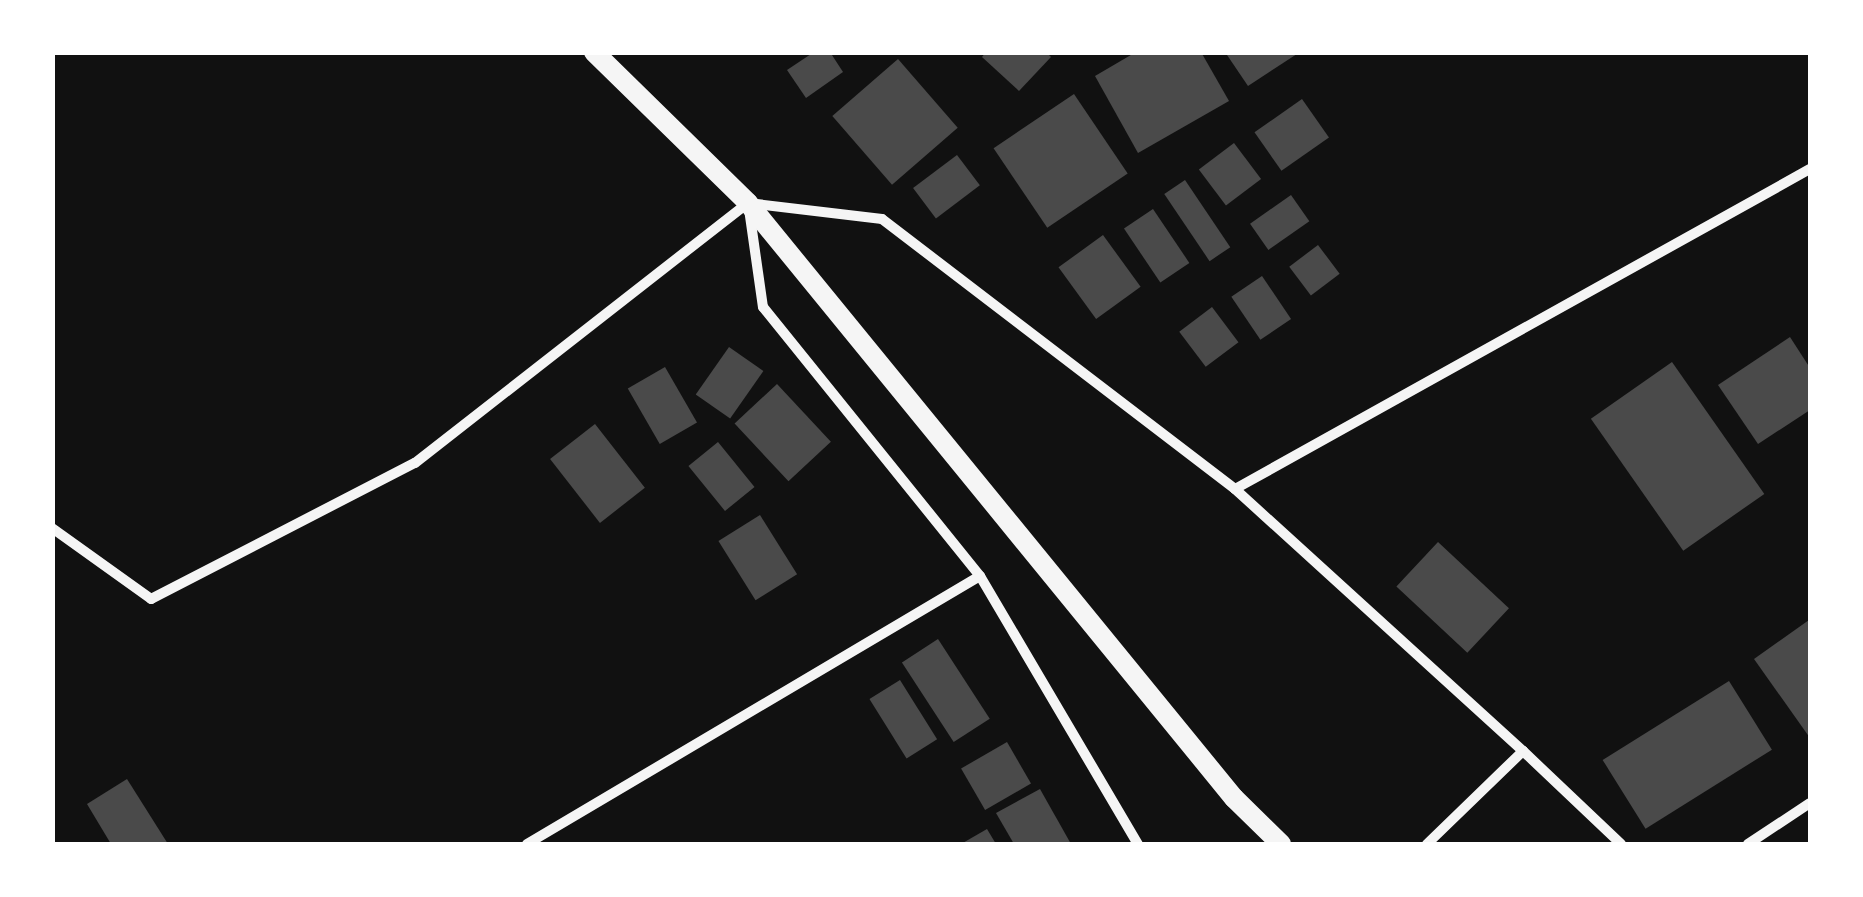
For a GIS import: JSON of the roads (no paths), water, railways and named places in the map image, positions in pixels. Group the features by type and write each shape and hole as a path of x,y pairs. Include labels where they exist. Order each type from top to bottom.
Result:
{"main road":[{"path":"598,54 748,203 1234,798 1281,844"}],"street":[{"path":"1236,489 1810,169"},
{"path":"748,203 763,307 980,576 1138,844"},
{"path":"52,528 152,599 416,463 748,203 882,219 1236,489 1621,844"},
{"path":"527,844 980,576"},
{"path":"1428,844 1522,751"},
{"path":"1748,844 1810,803"}]}
